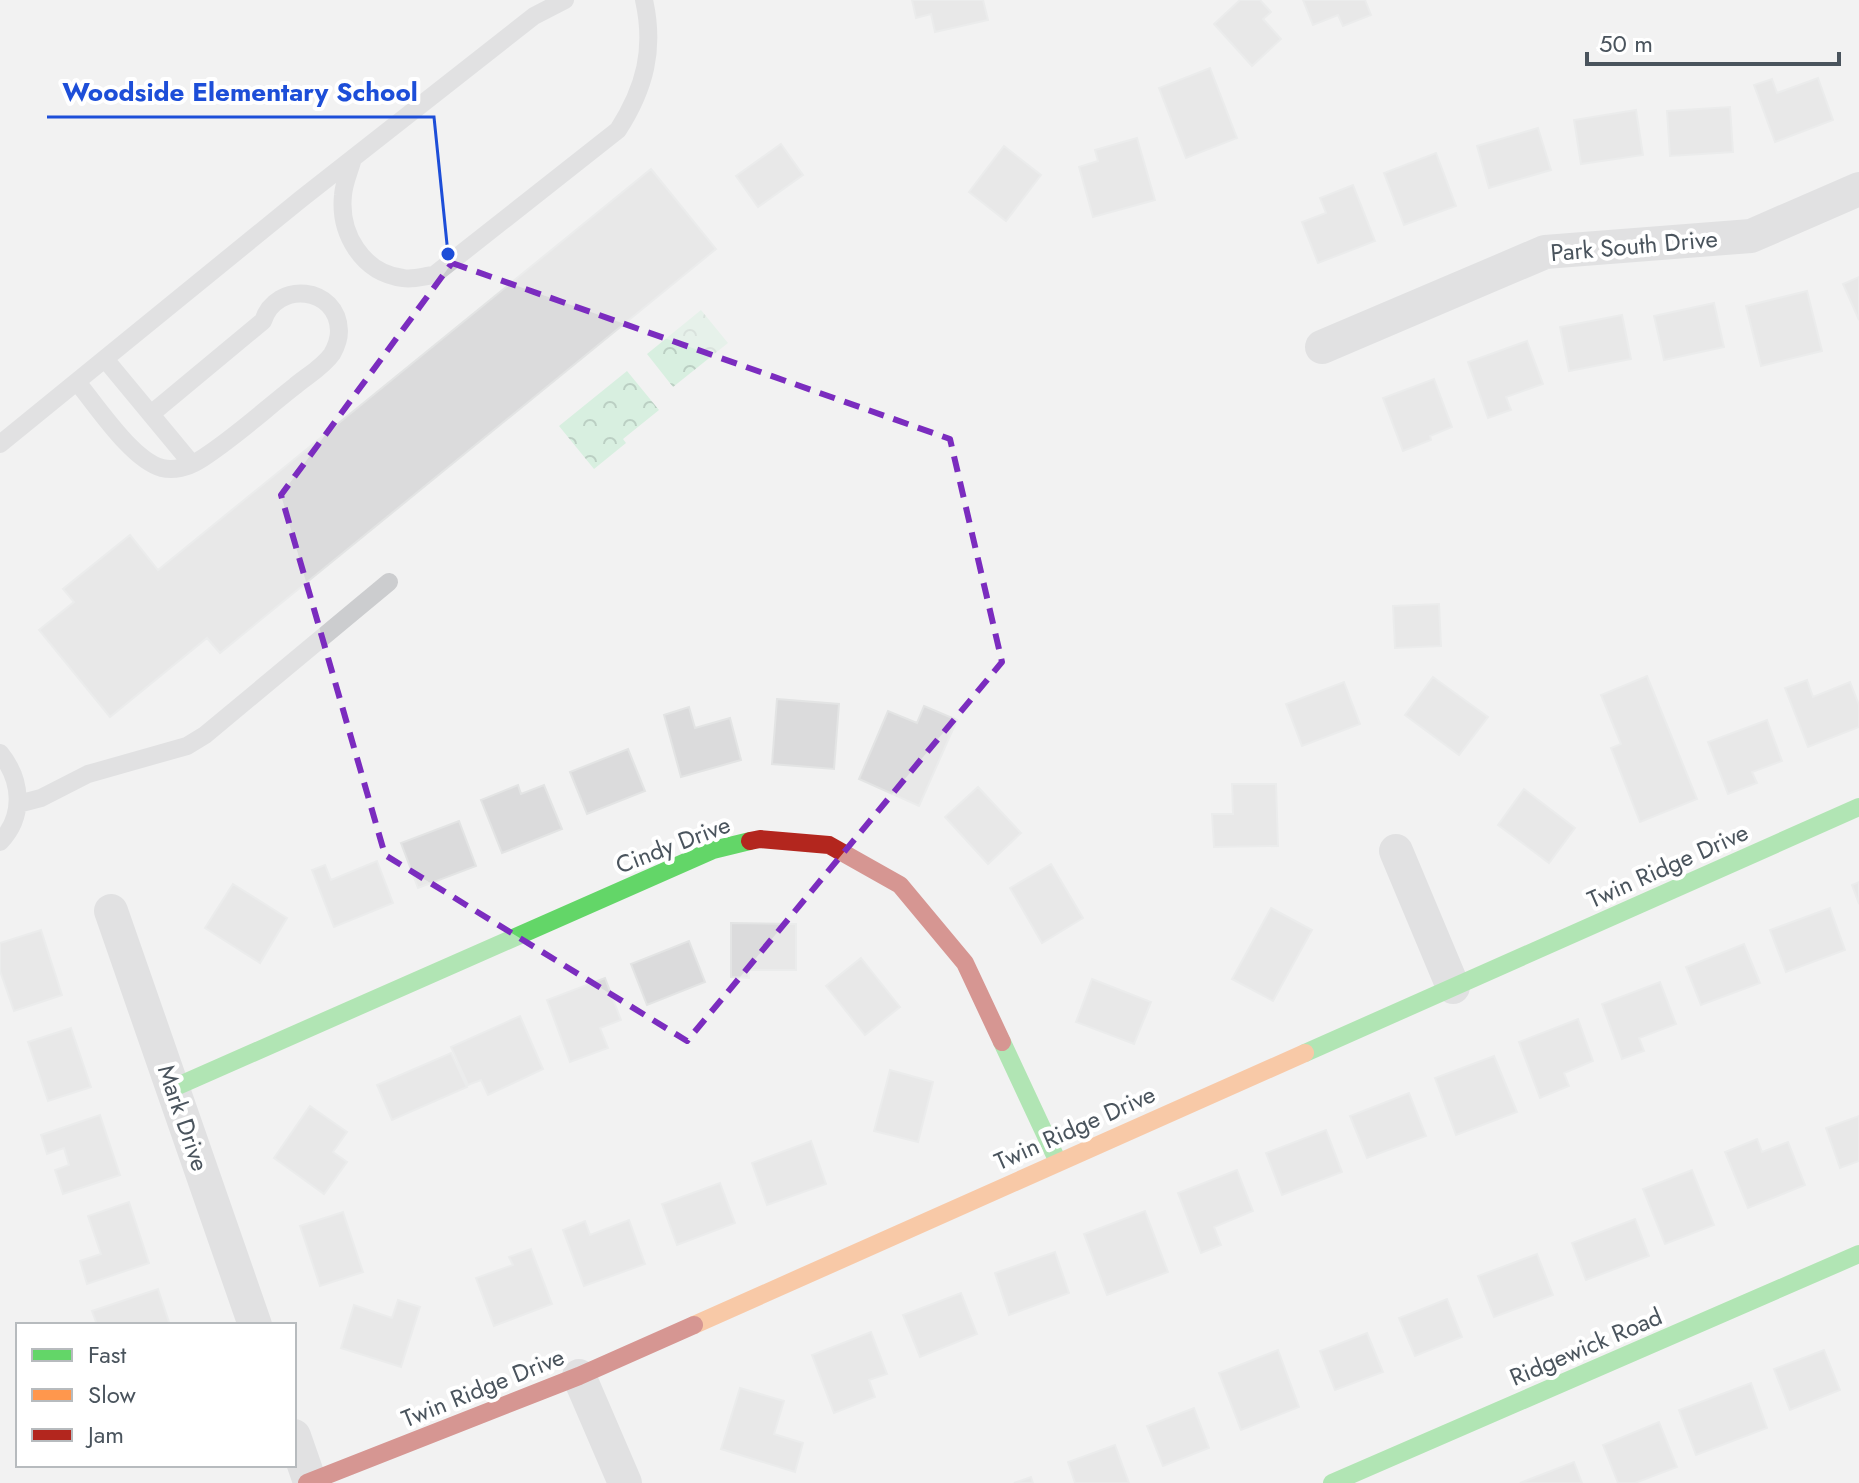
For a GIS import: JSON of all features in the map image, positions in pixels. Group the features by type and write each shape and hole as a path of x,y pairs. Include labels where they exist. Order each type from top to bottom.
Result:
{"street":[{"name":"Park South Drive","path":"1322,347 1545,252 1751,236 1859,189"},
{"name":"Twin Ridge Drive","path":"308,1482 579,1376 1859,807"},
{"name":"Cindy Drive","path":"173,1088 713,850 760,839 829,845 900,885 965,963 1058,1162"},
{"path":"1396,851 1453,987"},
{"name":"Mark Drive","path":"111,911 254,1323"},
{"name":"Ridgewick Road","path":"1332,1483 1859,1254"},
{"path":"579,1376 625,1483"},
{"path":"296,1443 308,1482"}],"lane":[{"path":"0,444 538,8 565,0"},
{"path":"353,158 343,191 342,211 347,234 356,249 384,274 405,279 434,275 618,130 644,81 649,58 650,28 644,0"},
{"path":"77,382 140,457 162,468 180,468 192,464 236,434 330,357 339,332 331,307 320,298 304,293 292,293 278,299 263,321 151,414"},
{"path":"105,359 192,464"},
{"path":"18,804 41,798 88,774 196,741 224,722 389,582"},
{"path":"0,753 8,762 17,784 18,804 11,826 0,842"}],"highlighted area":[{"path":"452,263 950,439 1002,662 687,1041 385,855 281,495"}],"green space":[{"path":"701,310 728,343 673,387 647,354"},
{"path":"627,371 659,410 623,439 626,443 594,469 559,426"}],"building":[{"path":"912,0 983,0 988,20 935,32 931,14 916,18"},
{"path":"1240,0 1260,0 1271,12 1263,19 1281,39 1252,66 1214,24"},
{"path":"1303,0 1365,0 1371,15 1343,26 1338,15 1313,25"},
{"path":"1210,68 1237,138 1186,158 1159,88"},
{"path":"1818,78 1833,120 1775,142 1754,85 1772,79 1777,93"},
{"path":"1730,107 1733,152 1670,156 1667,111"},
{"path":"1636,110 1643,155 1581,164 1574,120"},
{"path":"1538,128 1551,170 1489,188 1477,146"},
{"path":"1137,138 1155,200 1093,217 1079,167 1098,161 1095,150"},
{"path":"781,144 803,175 758,207 736,176"},
{"path":"1004,146 1041,175 1006,221 969,192"},
{"path":"1436,153 1456,206 1404,225 1384,173"},
{"path":"651,169 716,249 220,653 207,638 110,717 39,630 74,602 63,589 130,535 158,570"},
{"path":"1353,185 1375,241 1318,263 1302,222 1326,213 1320,198"},
{"path":"1859,277 1859,320 1843,284"},
{"path":"1807,291 1822,351 1761,366 1746,306"},
{"path":"1714,303 1724,347 1664,360 1654,316"},
{"path":"1622,315 1631,359 1569,371 1560,327"},
{"path":"1527,341 1543,384 1506,397 1511,410 1488,418 1468,362"},
{"path":"1434,379 1452,427 1430,436 1431,440 1403,451 1383,398"},
{"path":"1439,604 1441,646 1395,648 1393,606"},
{"path":"1647,676 1697,799 1640,822 1611,748 1621,744 1601,695"},
{"path":"1433,677 1488,717 1459,755 1405,715"},
{"path":"1807,680 1813,697 1850,682 1859,705 1859,727 1808,747 1785,688"},
{"path":"1344,682 1360,724 1302,746 1286,704"},
{"path":"777,699 839,704 834,769 772,764"},
{"path":"924,706 957,720 919,806 859,779 888,711 917,723"},
{"path":"689,707 695,728 730,718 741,760 681,777 664,715"},
{"path":"1767,720 1782,761 1752,772 1757,783 1728,794 1708,742"},
{"path":"628,749 645,791 587,814 570,772"},
{"path":"1232,784 1276,784 1278,846 1214,847 1212,814 1233,814"},
{"path":"518,785 521,794 544,785 562,829 502,853 481,800"},
{"path":"978,787 1021,833 988,864 945,817"},
{"path":"1524,789 1575,828 1549,863 1498,825"},
{"path":"459,821 476,866 418,888 401,843"},
{"path":"377,861 393,903 334,927 312,870 325,865 331,880"},
{"path":"1051,864 1083,918 1042,943 1010,888"},
{"path":"1859,882 1859,904 1852,885"},
{"path":"233,884 287,918 260,963 205,928"},
{"path":"1271,908 1312,930 1273,1001 1232,979"},
{"path":"1830,908 1845,950 1786,972 1770,930"},
{"path":"731,923 796,924 796,970 749,970 749,978 731,977"},
{"path":"41,930 62,995 14,1011 0,971 0,943"},
{"path":"689,941 705,982 647,1005 631,964"},
{"path":"1744,944 1760,983 1701,1005 1686,967"},
{"path":"861,958 900,1007 865,1035 826,986"},
{"path":"605,978 621,1020 600,1028 608,1048 570,1062 547,1000"},
{"path":"1092,979 1151,1002 1134,1044 1076,1022"},
{"path":"1660,982 1676,1024 1639,1038 1644,1051 1622,1059 1602,1004"},
{"path":"520,1016 543,1069 488,1095 481,1080 468,1085 451,1047"},
{"path":"1578,1019 1593,1061 1564,1073 1569,1086 1540,1098 1519,1042"},
{"path":"71,1028 91,1087 48,1101 28,1042"},
{"path":"451,1053 467,1087 392,1120 377,1085"},
{"path":"1494,1056 1517,1112 1456,1135 1435,1078"},
{"path":"890,1070 933,1082 918,1142 874,1131"},
{"path":"1409,1093 1426,1136 1367,1158 1350,1116"},
{"path":"310,1106 347,1132 333,1152 347,1162 324,1194 274,1158"},
{"path":"100,1115 120,1175 63,1194 55,1170 69,1165 64,1148 47,1154 41,1135"},
{"path":"1859,1116 1859,1161 1840,1168 1826,1128"},
{"path":"1326,1130 1342,1172 1282,1195 1266,1153"},
{"path":"1757,1139 1762,1152 1788,1142 1805,1185 1748,1208 1725,1152"},
{"path":"811,1141 826,1184 767,1205 752,1163"},
{"path":"1237,1170 1253,1211 1214,1227 1221,1245 1201,1253 1178,1193"},
{"path":"1692,1170 1714,1225 1665,1244 1643,1189"},
{"path":"720,1183 735,1223 677,1245 662,1204"},
{"path":"129,1202 149,1263 87,1284 80,1261 101,1254 88,1216"},
{"path":"1145,1211 1168,1272 1107,1295 1084,1234"},
{"path":"343,1212 363,1272 320,1286 300,1226"},
{"path":"1635,1219 1649,1256 1586,1280 1572,1243"},
{"path":"629,1220 645,1264 584,1286 563,1230 585,1221 590,1235"},
{"path":"531,1249 552,1304 494,1326 476,1278 513,1265 509,1257"},
{"path":"1055,1252 1069,1293 1009,1315 995,1273"},
{"path":"1537,1254 1553,1295 1494,1317 1478,1276"},
{"path":"158,1289 169,1323 96,1323 92,1311"},
{"path":"961,1293 977,1334 920,1357 903,1315"},
{"path":"1447,1299 1462,1337 1415,1356 1399,1318"},
{"path":"398,1300 420,1307 401,1367 341,1348 354,1305 392,1318"},
{"path":"871,1332 887,1374 869,1380 875,1397 834,1413 812,1355"},
{"path":"1367,1333 1383,1372 1335,1390 1320,1351"},
{"path":"1278,1350 1299,1407 1241,1430 1219,1373"},
{"path":"1824,1350 1840,1390 1790,1410 1774,1369"},
{"path":"1751,1383 1767,1428 1696,1455 1679,1410"},
{"path":"740,1388 784,1401 774,1434 803,1443 795,1472 721,1449"},
{"path":"1194,1408 1209,1448 1163,1466 1147,1426"},
{"path":"1659,1422 1677,1467 1635,1483 1618,1483 1603,1445"},
{"path":"1115,1445 1129,1483 1075,1483 1068,1462"},
{"path":"1574,1462 1582,1483 1520,1483"},
{"path":"1031,1477 1033,1483 1014,1483"}],"traffic: fast":[{"path":"1305,1053 1859,807"},
{"path":"173,1088 713,850 750,841"},
{"path":"1002,1042 1058,1162"},
{"path":"1332,1483 1859,1254"}],"traffic: slow":[{"path":"694,1325 1305,1053"}],"traffic: jam":[{"path":"750,841 760,839 829,845 900,885 965,963 1002,1042"},
{"path":"307,1483 579,1376 694,1325"}],"place":[{"name":"Woodside Elementary School","path":"448,254"}]}
